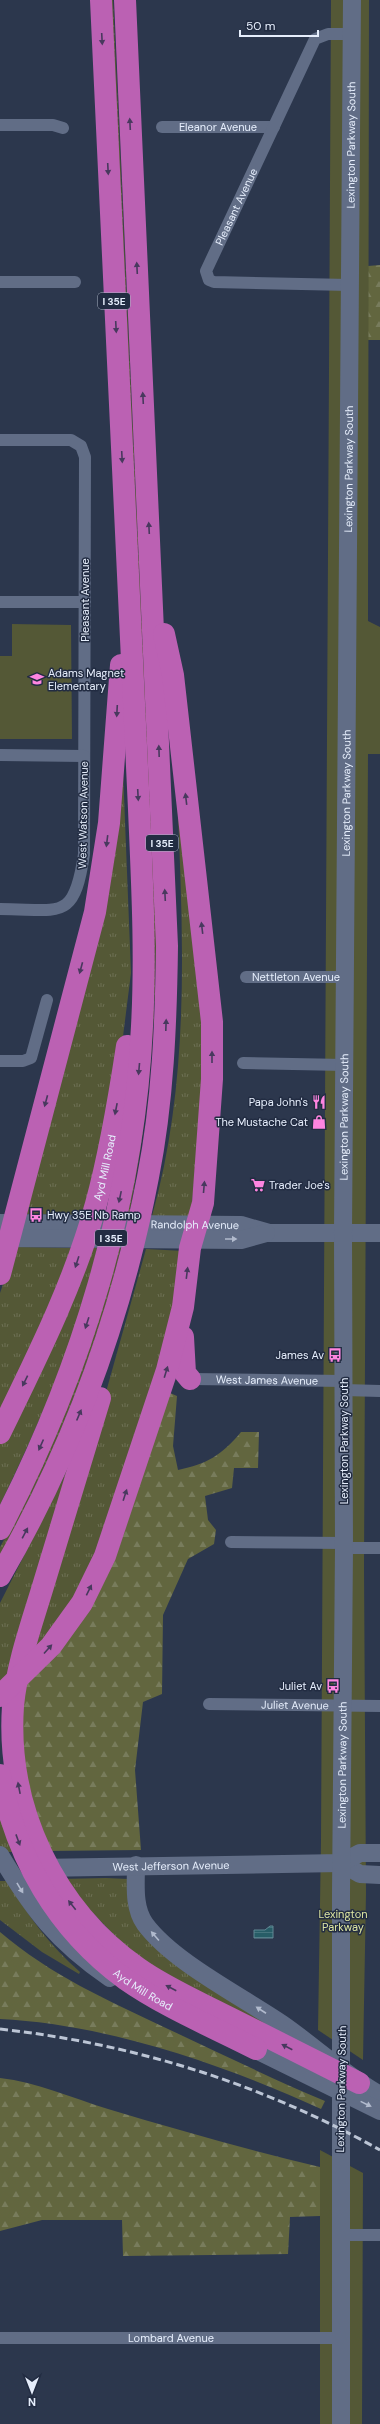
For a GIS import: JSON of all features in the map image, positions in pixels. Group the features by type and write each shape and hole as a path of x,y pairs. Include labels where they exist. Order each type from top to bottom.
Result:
{"highway":[{"name":"I 35E","path":"1,1527 42,1442 77,1355 106,1259 125,1168 138,1082 142,1021 143,932 101,0"},
{"name":"I 35E","path":"3,1571 41,1502 64,1452 99,1363 129,1265 148,1176 157,1120 166,1027 167,946 125,0"},
{"path":"151,567 173,675 211,1002 212,1079 203,1203 185,1232 183,1307 184,1364 185,1374 196,1380"},
{"path":"0,1274 6,1231 86,946 104,865 110,822 119,683 128,603"},
{"name":"Ayd Mill Road","path":"0,1433 61,1304 96,1204 122,1080 143,932"},
{"path":"157,1120 154,1184 118,1340 28,1637 16,1687 13,1741 19,1790 35,1840 56,1882 85,1921 118,1952 137,1967 185,1995 359,2083"},
{"path":"0,1696 32,1667 68,1623 82,1603 105,1556 167,1370 183,1307"},
{"name":"Ayd Mill Road","path":"0,1775 10,1820 22,1852 41,1889 70,1929 106,1964 126,1979 256,2049"}],"main road":[{"name":"Lexington Parkway South","path":"341,2424 341,1863 344,1546 343,1233 346,977 350,34 352,0"},
{"name":"Randolph Avenue","path":"6,1231 185,1232 241,1225 269,1233 380,1234"},
{"path":"341,1863 360,1853 380,1853"},
{"path":"0,1855 40,1917 92,1966 121,1986 150,2001 256,2049"},
{"path":"341,1863 360,1874 380,1875"},
{"name":"West Jefferson Avenue","path":"0,1869 136,1865 341,1863"},
{"path":"136,1865 135,1899 144,1923 163,1945 309,2043 359,2083 380,2095"},
{"name":"Ayd Mill Road","path":"256,2049 380,2111"}],"street":[{"name":"Pleasant Avenue","path":"349,285 214,282 209,280 206,275 206,271 315,39 328,34 350,34"},
{"path":"0,125 53,125 63,128"},
{"name":"Eleanor Avenue","path":"162,127 274,127"},
{"path":"0,282 75,282"},
{"name":"Pleasant Avenue","path":"0,440 71,440 81,446 85,457 84,756"},
{"path":"0,602 84,602"},
{"name":"West Watson Avenue","path":"0,755 84,756 84,854 80,879 74,898 67,906 56,910 0,909"},
{"name":"Nettleton Avenue","path":"246,977 346,977"},
{"path":"0,1061 23,1061 31,1058 47,1000"},
{"path":"243,1063 345,1065"},
{"name":"West James Avenue","path":"196,1380 343,1386 380,1391"},
{"path":"231,1542 380,1548"},
{"name":"Juliet Avenue","path":"209,1704 380,1706"},
{"path":"341,2235 380,2235"},
{"name":"Lombard Avenue","path":"0,2338 342,2338"}],"green space":[{"path":"109,0 113,0 156,929 156,965 150,1073 136,1179 129,1215 125,1215 139,1143"},
{"name":"Lexington Parkway","path":"331,0 369,0 368,621 380,627 380,754 368,754 364,1566 366,1893 363,2060 318,2030 321,1840"},
{"path":"380,265 380,340 367,340 368,266"},
{"name":"Adams Magnet Elementary","path":"12,624 71,625 72,739 0,739 0,656 12,656"},
{"path":"123,771 131,973 119,1068 86,1215 25,1214"},
{"path":"177,791 208,1021 191,1216 152,1216 165,1164 179,1058 182,952"},
{"path":"16,1247 75,1248 0,1420 0,1293"},
{"path":"84,1247 97,1248 79,1314 43,1411 0,1505 0,1439"},
{"path":"117,1248 121,1248 111,1288 99,1328 71,1406 38,1482 0,1556 0,1547 9,1531"},
{"path":"146,1249 184,1251 162,1360 107,1528 67,1612 38,1648 31,1638 101,1410"},
{"path":"170,1393 177,1396 173,1446 178,1470 197,1465 220,1453 241,1432 259,1432 258,1468 234,1468 232,1488 205,1496 208,1520 216,1530 214,1544 188,1559 163,1615 162,1694 143,1702 135,1770 141,1850 45,1851 23,1771 23,1688 119,1547"},
{"path":"80,1439 15,1672 0,1686 0,1603 62,1481"},
{"path":"0,1797 18,1852 2,1852 0,1847"},
{"path":"60,1879 128,1879 134,1914 306,2046 146,1968"},
{"path":"0,1881 8,1881 40,1930 59,1952 80,1972 79,1974 42,1952 0,1920"},
{"path":"0,1932 39,1961 102,1997 266,2075 325,2101 321,2109 245,2077 164,2049 81,2029 40,2022 0,2019"},
{"path":"0,2078 27,2083 161,2125 320,2167 320,2216 290,2217 288,2254 123,2256 122,2220 42,2220 0,2231"},
{"path":"320,2150 363,2173 362,2424 320,2424"}],"shaded area":[{"path":"270,1926 273,1926 273,1938 254,1938 254,1930 265,1930"}],"railway":[{"path":"0,2029 100,2045 148,2056 196,2070 290,2105 335,2126 380,2150"}],"place":[{"name":"Adams Magnet Elementary","path":"37,679"},
{"name":"Papa John's","path":"319,1102"},
{"name":"The Mustache Cat","path":"319,1122"},
{"name":"Trader Joe's","path":"258,1185"},
{"name":"Hwy 35E Nb Ramp","path":"36,1215"},
{"name":"James Av","path":"335,1355"},
{"name":"Juliet Av","path":"333,1686"}]}
